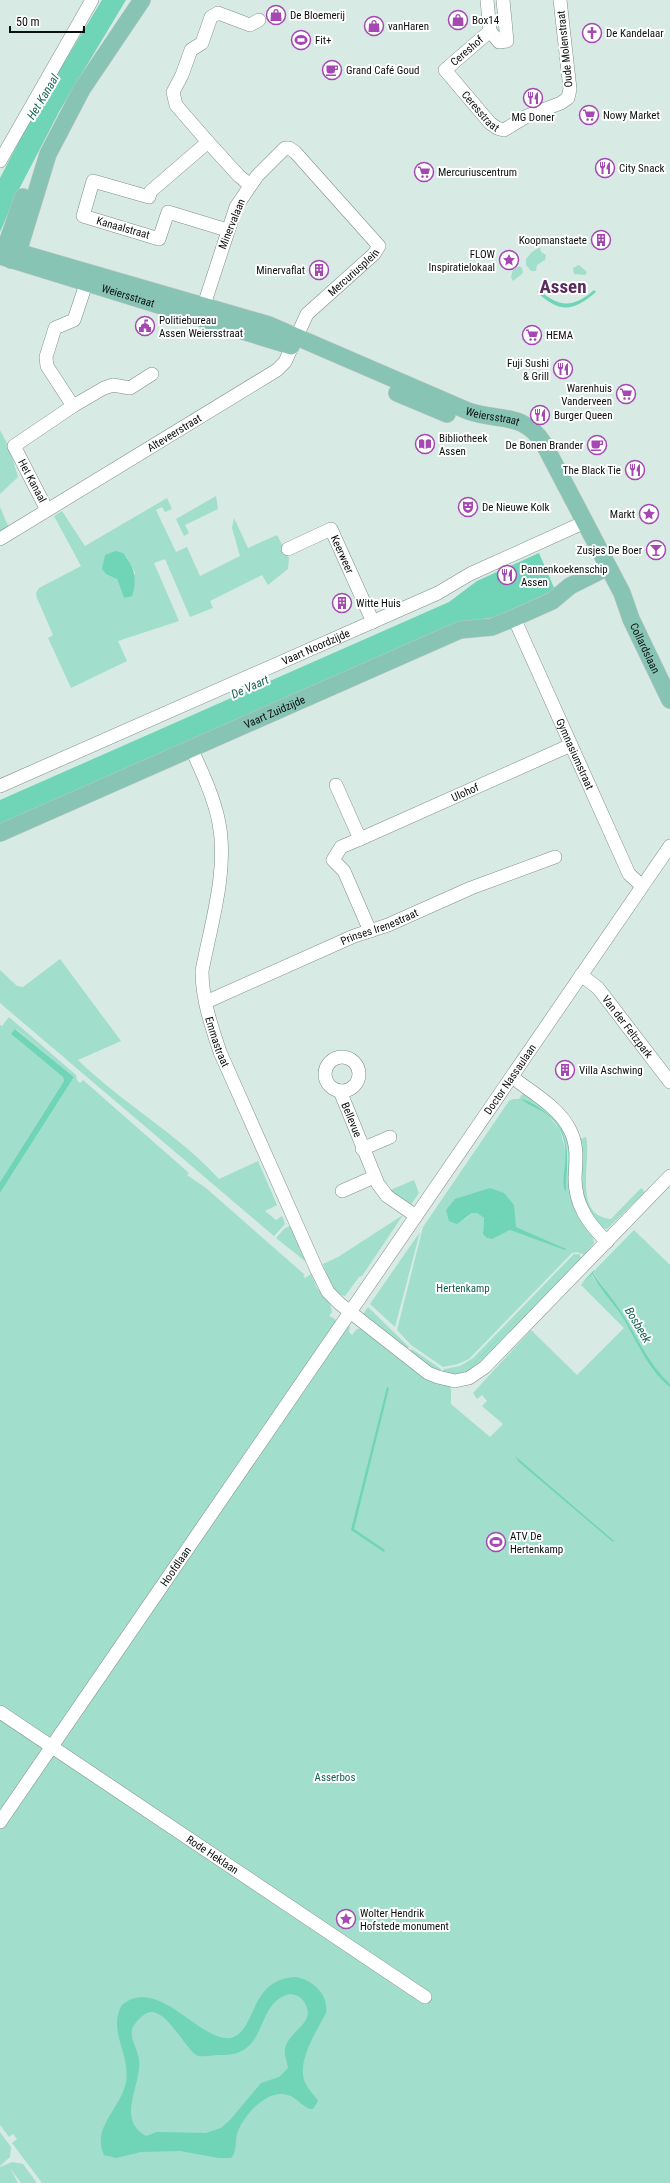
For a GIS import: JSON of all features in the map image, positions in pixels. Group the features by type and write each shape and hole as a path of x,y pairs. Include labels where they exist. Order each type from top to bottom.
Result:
{"main road":[{"path":"7,253 46,160 82,89 142,0"},
{"name":"Weiersstraat","path":"7,253 201,311 269,325 294,341 468,411 485,416 515,419 530,427 544,444 580,524 599,551 607,574"},
{"name":"Vaart Zuidzijde","path":"0,833 460,630 492,627 552,601 560,602 607,574"},
{"name":"Collardslaan","path":"607,574 625,600 631,619 670,700"}],"street":[{"path":"0,161 92,0"},
{"name":"Cereshof","path":"487,0 490,31 499,42 508,41 503,0"},
{"name":"Oude Molenstraat","path":"560,0 570,88 568,98"},
{"path":"250,185 239,176 176,105 173,95 192,50 202,43 211,17 218,13 250,25 258,20"},
{"name":"Cereshof","path":"445,70 490,31"},
{"name":"Ceresstraat","path":"445,70 490,123 500,130 509,128 527,116 568,98"},
{"name":"Kanaalstraat","path":"208,142 151,191 149,197 93,181 83,216 159,239 168,212 227,230"},
{"name":"Minervalaan","path":"201,311 227,230 236,207 250,185 285,148 289,148 312,174"},
{"name":"Mercuriusplein","path":"294,341 302,321 311,309 378,251 379,246 317,176 312,174"},
{"path":"88,278 74,320 55,328 46,357 47,366 73,406 104,388 113,385 130,388 152,374"},
{"name":"Alteveerstraat","path":"47,510 270,376 285,362 294,341"},
{"name":"Het Kanaal","path":"0,539 47,510 14,446 73,406"},
{"name":"Vaart Noordzijde","path":"0,786 438,593 470,574 580,524"},
{"name":"Keerweer","path":"288,548 331,529 373,622"},
{"name":"Gymnasiumstraat","path":"514,618 629,874 642,886"},
{"name":"Ulohof","path":"370,931 344,871 333,860 341,847 571,744"},
{"name":"Emmastraat","path":"191,748 214,801 222,844 219,885 202,971 206,1002 220,1052 316,1268 328,1292 349,1311"},
{"path":"336,785 360,838"},
{"name":"Doctor Nassaulaan","path":"349,1311 512,1077 670,846"},
{"name":"Prinses Irenestraat","path":"206,1002 354,936 388,925 471,888 555,857"},
{"name":"Van der Feltzpark","path":"581,975 598,988 670,1082"},
{"path":"512,1077 554,1110 567,1123 575,1147 575,1186 578,1202 587,1220 607,1242"},
{"name":"Bellevue","path":"340,1091 374,1177 387,1196 416,1216"},
{"name":"Bellevue","path":"362,1149 390,1137"},
{"path":"349,1311 428,1373 455,1381 469,1378 485,1367 670,1176"},
{"path":"342,1191 374,1177"},
{"name":"Hoofdlaan","path":"0,1822 349,1311"},
{"name":"Rode Heklaan","path":"0,1712 52,1745 69,1759 425,1997"}],"green space":[{"path":"540,247 541,252 546,255 545,260 537,265 536,271 531,271 526,265 526,259 532,252"},
{"path":"579,265 587,272 585,275 574,274 573,268"},
{"path":"519,266 522,268 523,273 513,281 511,277 513,270"},
{"path":"0,430 9,447 18,477 0,494"},
{"path":"216,496 218,509 185,525 189,533 184,536 176,519"},
{"path":"167,498 172,509 165,512 162,507 156,510 176,552 187,547 200,576 240,556 232,528 234,518 248,548 277,535 289,558 288,569 268,585 262,575 210,601 213,608 190,617 165,559 154,563 179,621 118,641 127,661 71,688 48,638 53,635 36,593 39,588 81,566 54,516 62,511 85,546","holes":["127,557 135,573 124,598 117,579"]},
{"path":"0,507 9,528 0,534"},
{"path":"60,959 121,1041 78,1060 95,1076 168,1132 203,1162 219,1179 258,1161 277,1205 265,1211 276,1220 282,1216 285,1224 274,1236 0,1003 0,970 17,986 23,987"},
{"name":"Asserbos","path":"9,1017 76,1075 77,1080 80,1083 83,1080 189,1173 187,1175 206,1188 305,1275 303,1276 305,1278 311,1274 317,1288 330,1304 332,1312 329,1316 337,1322 350,1325 349,1332 352,1335 357,1329 362,1328 449,1386 451,1389 451,1404 490,1437 503,1424 482,1406 487,1401 482,1395 477,1399 473,1393 531,1330 577,1375 624,1328 581,1285 591,1274 631,1329 593,1272 634,1230 670,1265 670,2183 42,2183 12,2143 17,2139 13,2134 9,2137 0,2125 0,1193 74,1077 16,1029 11,1034 63,1077 64,1081 0,1182 0,1025 2,1026"},
{"name":"Hertenkamp","path":"525,1090 538,1101 568,1132 594,1243 584,1255 577,1252 572,1253 469,1359 458,1364 443,1367 411,1345 397,1330 423,1227 509,1101 519,1099","holes":["521,1099 539,1106 553,1119 559,1127 563,1135 568,1154 566,1191 564,1183 567,1156 560,1130 548,1115","490,1188 516,1227 565,1249 510,1230 489,1239 483,1231 484,1218 477,1213 472,1213 463,1221"]},
{"path":"586,1137 586,1186 591,1208 599,1216 611,1219 641,1188 645,1192 607,1229 602,1228 583,1206 577,1140"},
{"path":"414,1180 419,1193 410,1206 388,1191"},
{"path":"403,1215 362,1276 359,1277 345,1296 340,1295 333,1288 323,1264 338,1257"},
{"path":"293,1225 307,1260 305,1261 276,1238 285,1228"},
{"path":"420,1232 395,1327 370,1304"},
{"path":"574,1254 579,1254 583,1260 482,1364 463,1375 441,1374 444,1369 460,1366 473,1358","holes":["572,1262 476,1362 468,1367 476,1361"]},
{"path":"368,1307 409,1347 406,1350 363,1314"},
{"path":"412,1349 441,1369 438,1373 410,1353"},
{"path":"0,2132 11,2147 10,2157 0,2166"},
{"path":"12,2162 23,2164 37,2183 21,2183 10,2168 18,2183 0,2183 0,2167"}],"shaded area":[{"path":"102,0 126,0 60,110 16,195 0,232 0,178 37,107"},
{"path":"539,290 554,300 566,304 580,300 594,290 596,292 588,299 573,306 559,307 545,299 537,292"},
{"path":"116,551 123,553 130,563 134,573 135,584 132,596 124,598 117,579 106,574 102,569 105,555"},
{"path":"539,553 555,590 495,617 457,624 0,827 0,800 449,602 477,581"},
{"path":"15,1029 74,1077 0,1193 0,1182 64,1081 63,1077 11,1034"},
{"path":"521,1099 532,1103 543,1110 553,1118 560,1127 564,1137 567,1157 566,1192 564,1179 566,1152 561,1131 550,1117"},
{"path":"490,1188 504,1193 514,1205 516,1227 566,1249 565,1250 510,1230 492,1239 487,1238 483,1234 484,1218 477,1213 472,1213 457,1224 449,1221 446,1210 455,1199"},
{"path":"572,1262 476,1362 467,1367 476,1361"},
{"path":"594,1270 593,1273 622,1313 650,1360 670,1384 670,1387 654,1371 619,1312 592,1274 582,1283"},
{"path":"387,1387 389,1388 354,1529 385,1550 384,1552 351,1530"},
{"path":"515,1456 614,1541 613,1542 519,1462"},
{"path":"296,1977 308,1981 318,1989 325,2000 326,2013 309,2046 303,2072 304,2080 307,2086 318,2101 313,2109 309,2109 286,2094 274,2095 260,2102 243,2121 237,2134 235,2150 231,2158 219,2158 180,2151 141,2152 116,2158 104,2155 101,2145 101,2136 108,2118 119,2101 126,2082 127,2072 117,2024 118,2014 122,2005 136,1998 150,1998 179,2012 206,2031 219,2037 231,2038 240,2033 246,2025 261,1995 269,1986 281,1980","holes":["290,1994 303,2000 308,2014 304,2023 289,2039 285,2049 288,2068 279,2077 261,2083 230,2120 221,2128 206,2133 157,2132 146,2136 137,2129 132,2120 131,2111 139,2070 139,2060 133,2041 132,2030 134,2025 142,2016 151,2012 157,2013 163,2017 196,2055 204,2056 235,2054 246,2048 254,2039 271,2007 278,1999"]}],"place":[{"name":"De Bloemerij","path":"276,15"},
{"name":"Box14","path":"458,20"},
{"name":"vanHaren","path":"374,26"},
{"name":"De Kandelaar","path":"592,33"},
{"name":"Fit+","path":"301,40"},
{"name":"Grand Café Goud","path":"332,70"},
{"name":"MG Doner","path":"533,98"},
{"name":"Nowy Market","path":"589,115"},
{"name":"City Snack","path":"605,168"},
{"name":"Mercuriuscentrum","path":"424,172"},
{"name":"Koopmanstaete","path":"601,240"},
{"name":"FLOW Inspiratielokaal","path":"509,260"},
{"name":"Minervaflat","path":"319,270"},
{"name":"Politiebureau Assen Weiersstraat","path":"145,326"},
{"name":"HEMA","path":"532,335"},
{"name":"Fuji Sushi & Grill","path":"563,369"},
{"name":"Warenhuis Vanderveen","path":"626,394"},
{"name":"Burger Queen","path":"540,415"},
{"name":"Bibliotheek Assen","path":"425,444"},
{"name":"De Bonen Brander","path":"597,445"},
{"name":"The Black Tie","path":"635,470"},
{"name":"De Nieuwe Kolk","path":"468,507"},
{"name":"Markt","path":"649,514"},
{"name":"Zusjes De Boer","path":"656,550"},
{"name":"Pannenkoekenschip Assen","path":"507,575"},
{"name":"Witte Huis","path":"342,603"},
{"name":"Villa Aschwing","path":"565,1070"},
{"name":"ATV De Hertenkamp","path":"496,1542"},
{"name":"Wolter Hendrik Hofstede monument","path":"346,1919"}],"district":[{"name":"Assen","path":"563,286"}],"water label":[{"name":"De Vaart","path":"250,687"},
{"name":"Bosbeek","path":"638,1325"}]}
